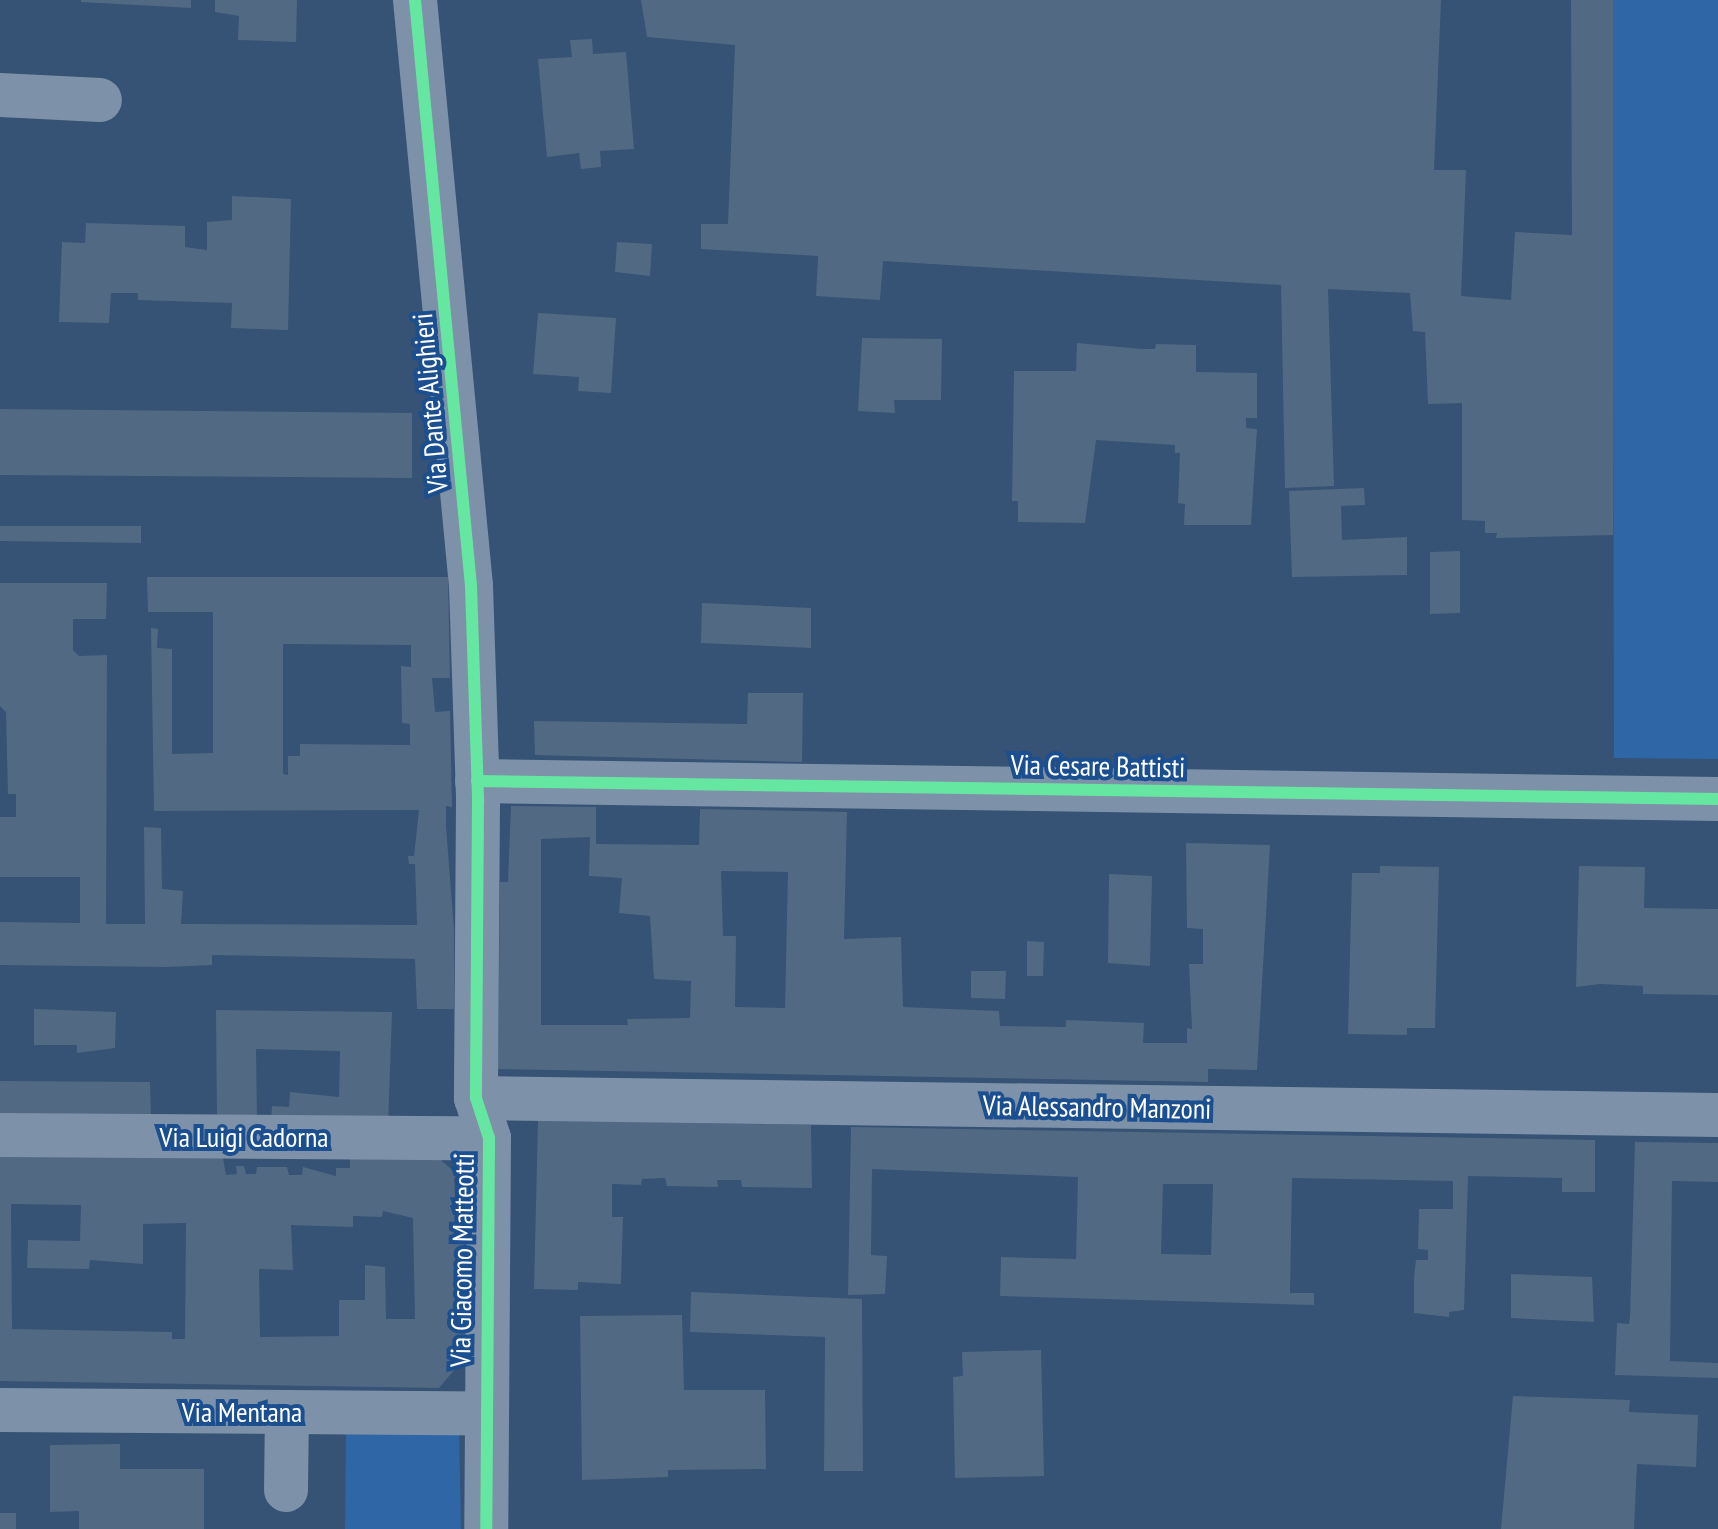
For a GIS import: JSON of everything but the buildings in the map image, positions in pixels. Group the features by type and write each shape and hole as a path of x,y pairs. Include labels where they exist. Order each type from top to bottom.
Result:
{"street":[{"name":"Via Dante Alighieri","path":"415,0 471,586 477,791"},
{"path":"0,95 100,100"},
{"name":"Via Cesare Battisti","path":"477,791 1718,799"},
{"name":"Via Giacomo Matteotti","path":"477,791 486,1529"},
{"name":"Via Alessandro Manzoni","path":"482,1118 1718,1115"},
{"name":"Via Luigi Cadorna","path":"0,1135 482,1118"},
{"name":"Via Mentana","path":"0,1410 484,1413"},
{"path":"286,1490 287,1412"}],"shaded area":[{"path":"1612,0 1718,0 1718,759 1614,758"},
{"path":"346,1424 459,1425 461,1529 345,1529"}],"cycle path":[{"path":"415,0 471,586 478,802 476,1098 489,1138 486,1529"},
{"path":"477,781 1718,799"}]}
